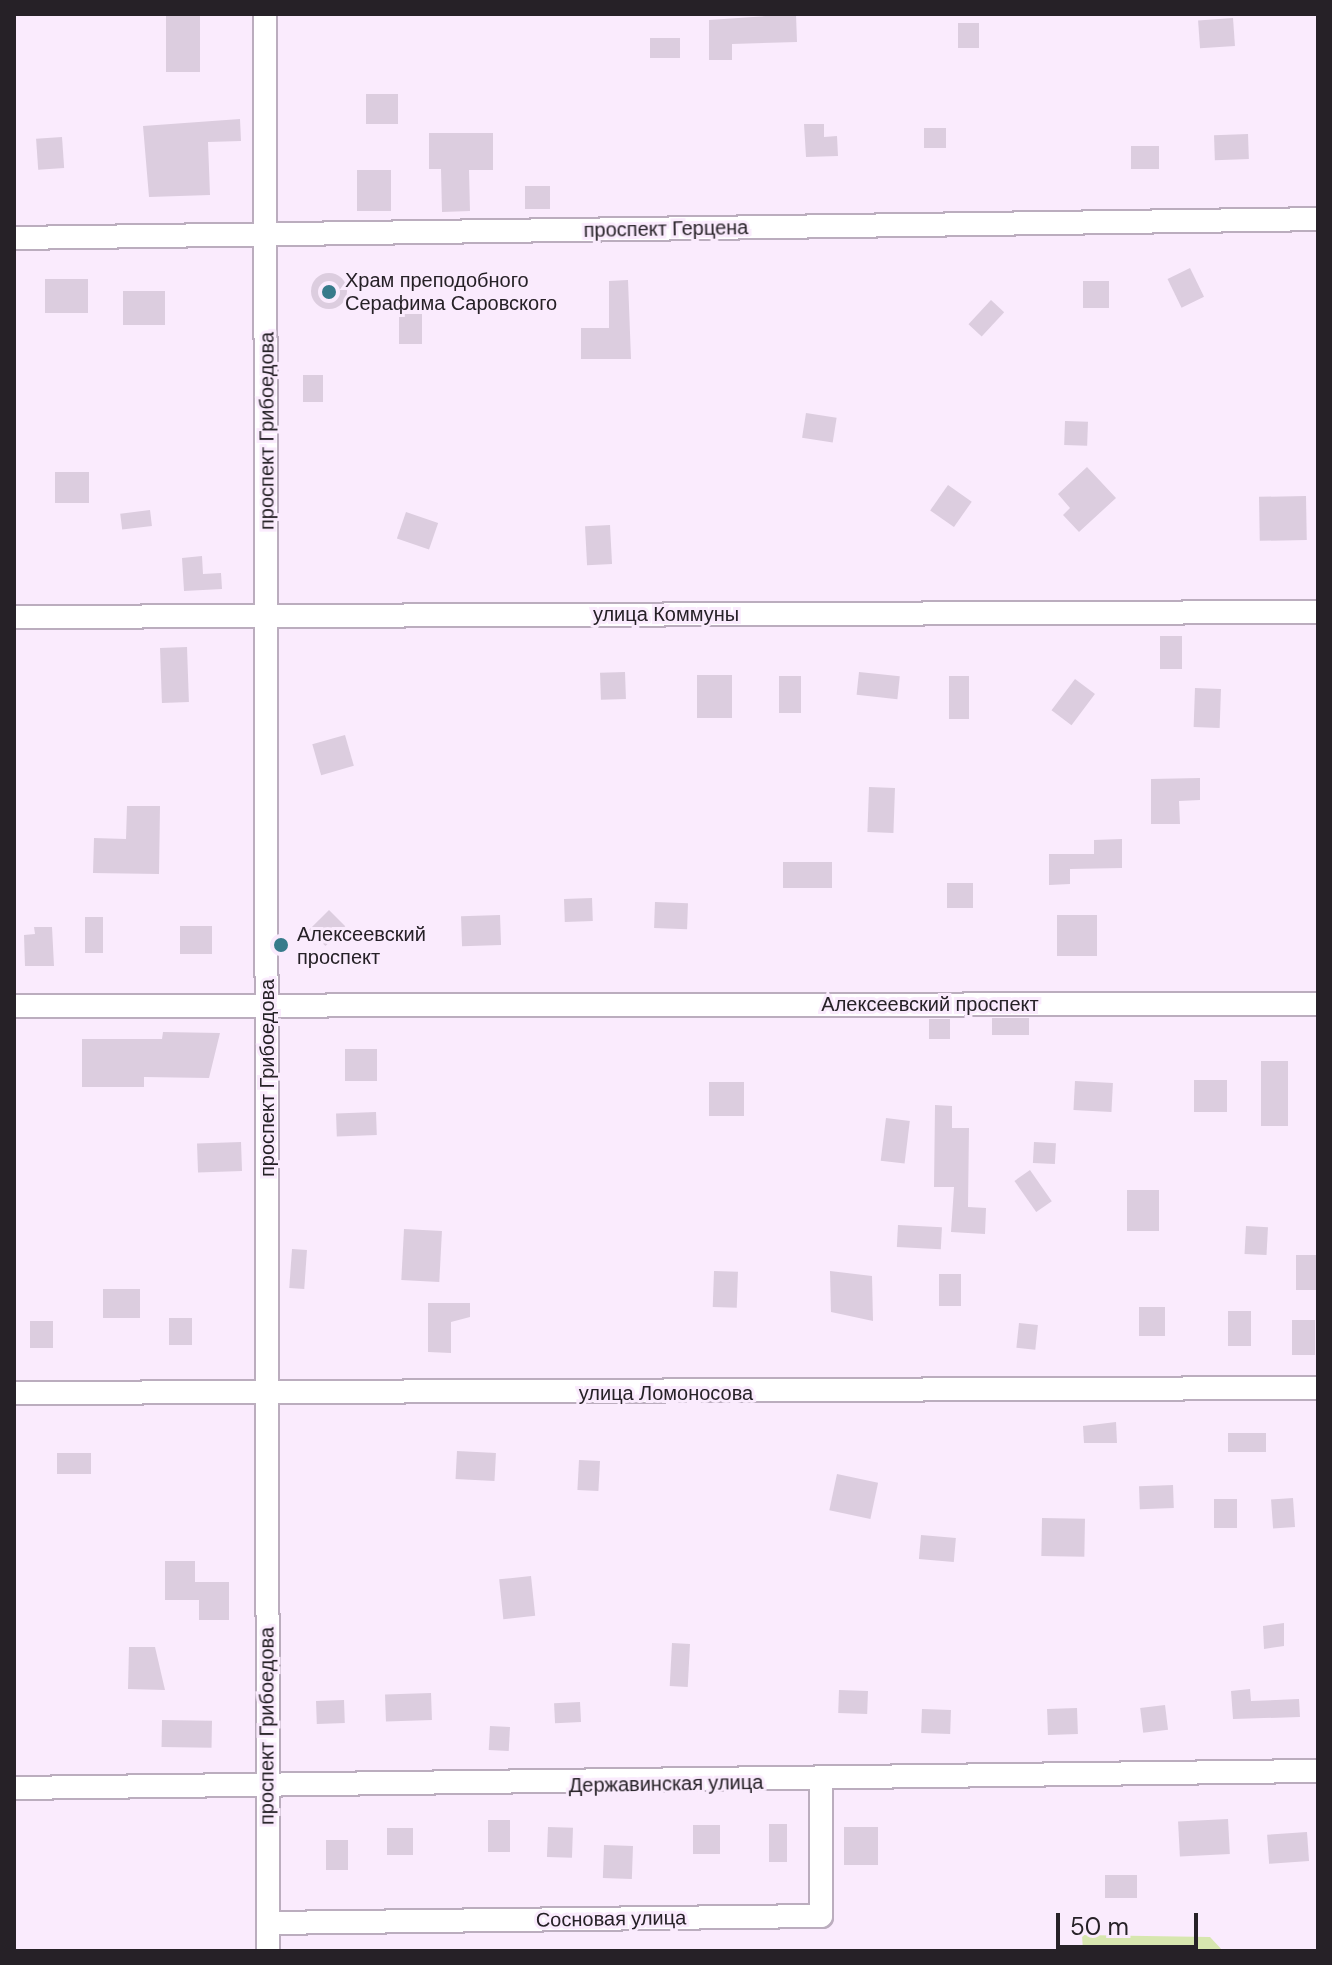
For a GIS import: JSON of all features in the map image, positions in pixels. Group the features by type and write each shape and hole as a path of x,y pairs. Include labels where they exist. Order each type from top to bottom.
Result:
{"street":[{"name":"проспект Грибоедова","path":"265,14 268,1951"},
{"name":"проспект Герцена","path":"14,238 1318,219"},
{"name":"улица Коммуны","path":"14,617 1318,612"},
{"name":"Алексеевский проспект","path":"14,1006 1318,1004"},
{"name":"улица Ломоносова","path":"14,1393 1318,1388"},
{"name":"Державинская улица","path":"14,1788 268,1789 821,1782 1318,1771"},
{"name":"Сосновая улица","path":"268,1923 821,1916 821,1782"}],"green space":[{"path":"1082,1935 1210,1937 1223,1951 1083,1951"}],"building":[{"path":"166,14 200,14 200,72 166,72"},
{"path":"796,14 797,42 732,44 732,60 709,60 709,20"},
{"path":"1233,18 1235,46 1200,48 1198,20"},
{"path":"958,23 979,23 979,48 958,48"},
{"path":"650,38 680,38 680,58 650,58"},
{"path":"366,94 398,94 398,124 366,124"},
{"path":"240,119 241,141 208,142 210,195 149,197 143,126"},
{"path":"804,124 824,124 824,137 837,136 838,156 806,157"},
{"path":"924,128 946,128 946,148 924,148"},
{"path":"429,133 493,133 493,170 469,170 470,211 442,212 441,169 429,169"},
{"path":"1248,134 1249,159 1215,160 1214,135"},
{"path":"62,137 64,168 38,170 36,139"},
{"path":"1131,146 1159,146 1159,169 1131,169"},
{"path":"357,170 391,170 391,211 357,211"},
{"path":"525,186 550,186 550,209 525,209"},
{"path":"1190,268 1204,297 1182,308 1168,279"},
{"name":"Храм преподобного Серафима Саровского","path":"329,273 342,278 347,291 342,304 329,309 316,304 311,291 316,278"},
{"path":"45,279 88,279 88,313 45,313"},
{"path":"628,280 631,359 581,359 581,328 609,328 609,281"},
{"path":"1083,281 1109,281 1109,308 1083,308"},
{"path":"123,291 165,291 165,325 123,325"},
{"path":"991,300 1004,312 982,336 968,324"},
{"path":"399,314 422,314 422,344 399,344"},
{"path":"303,375 323,375 323,402 303,402"},
{"path":"806,413 837,418 833,443 802,438"},
{"path":"1065,421 1088,422 1087,446 1064,445"},
{"path":"1087,467 1116,498 1079,532 1063,515 1070,508 1058,494"},
{"path":"55,472 89,472 89,503 55,503"},
{"path":"948,485 972,502 954,527 930,510"},
{"path":"1306,496 1307,540 1260,541 1259,497"},
{"path":"150,510 152,526 122,530 120,514"},
{"path":"406,512 438,523 429,550 397,538"},
{"path":"610,525 612,564 587,565 585,526"},
{"path":"202,556 203,574 221,573 222,589 184,591 182,558"},
{"path":"1160,636 1182,636 1182,669 1160,669"},
{"path":"187,647 189,702 162,703 160,648"},
{"path":"625,672 626,699 601,700 600,673"},
{"path":"859,672 900,676 897,699 857,695"},
{"path":"697,675 732,675 732,718 697,718"},
{"path":"779,676 801,676 801,713 779,713"},
{"path":"949,676 969,676 969,719 949,719"},
{"path":"1075,679 1095,694 1071,725 1052,710"},
{"path":"1195,688 1221,689 1220,728 1194,727"},
{"path":"345,735 354,766 321,775 312,744"},
{"path":"1200,778 1200,800 1179,801 1180,824 1151,824 1151,779"},
{"path":"869,787 895,788 893,833 867,832"},
{"path":"127,806 160,806 159,874 93,873 94,838 126,839"},
{"path":"1122,839 1122,868 1070,869 1070,884 1049,885 1049,854 1094,854 1094,840"},
{"path":"783,862 832,862 832,888 783,888"},
{"path":"947,883 973,883 973,908 947,908"},
{"path":"592,898 593,921 565,922 564,899"},
{"path":"655,902 688,903 687,929 654,928"},
{"path":"329,910 345,926 325,946 309,930"},
{"path":"500,915 501,945 462,946 461,916"},
{"path":"1057,915 1097,915 1097,956 1057,956"},
{"path":"85,917 103,917 103,953 85,953"},
{"path":"180,926 212,926 212,954 180,954"},
{"path":"34,927 52,927 54,966 25,966 24,935 35,934"},
{"path":"992,1018 1029,1018 1029,1035 992,1035"},
{"path":"929,1019 950,1019 950,1039 929,1039"},
{"path":"163,1032 220,1033 209,1078 144,1077 144,1087 82,1087 82,1039 162,1039"},
{"path":"345,1049 377,1049 377,1081 345,1081"},
{"path":"1261,1061 1288,1061 1288,1126 1261,1126"},
{"path":"1194,1080 1227,1080 1227,1112 1194,1112"},
{"path":"1075,1081 1113,1083 1111,1112 1073,1110"},
{"path":"709,1082 744,1082 744,1116 709,1116"},
{"path":"935,1105 952,1106 952,1128 969,1128 968,1207 986,1208 985,1234 951,1232 954,1187 934,1187"},
{"path":"376,1112 377,1135 337,1136 336,1113"},
{"path":"886,1118 910,1121 905,1164 881,1161"},
{"path":"241,1142 242,1171 198,1173 197,1144"},
{"path":"1034,1142 1056,1143 1055,1164 1033,1163"},
{"path":"1030,1170 1052,1201 1036,1212 1014,1181"},
{"path":"1127,1190 1159,1190 1159,1231 1127,1231"},
{"path":"898,1225 942,1227 941,1249 897,1247"},
{"path":"1246,1226 1268,1227 1267,1255 1245,1254"},
{"path":"404,1229 442,1231 439,1282 401,1280"},
{"path":"292,1249 307,1250 304,1289 289,1288"},
{"path":"1296,1255 1318,1255 1318,1290 1296,1290"},
{"path":"714,1271 738,1272 737,1308 713,1307"},
{"path":"830,1271 872,1276 873,1321 831,1312"},
{"path":"939,1274 961,1274 961,1306 939,1306"},
{"path":"103,1289 140,1289 140,1318 103,1318"},
{"path":"428,1303 470,1303 470,1317 451,1322 451,1353 428,1352"},
{"path":"1139,1307 1165,1307 1165,1336 1139,1336"},
{"path":"1228,1311 1251,1311 1251,1346 1228,1346"},
{"path":"169,1318 192,1318 192,1345 169,1345"},
{"path":"1292,1320 1315,1320 1315,1355 1292,1355"},
{"path":"30,1321 53,1321 53,1348 30,1348"},
{"path":"1019,1323 1038,1325 1035,1350 1016,1348"},
{"path":"1116,1422 1117,1443 1084,1443 1083,1426"},
{"path":"1228,1433 1266,1433 1266,1452 1228,1452"},
{"path":"457,1451 496,1453 494,1481 456,1479"},
{"path":"57,1453 91,1453 91,1474 57,1474"},
{"path":"579,1460 600,1461 598,1491 577,1490"},
{"path":"837,1474 878,1483 870,1519 829,1510"},
{"path":"1173,1485 1174,1508 1140,1509 1139,1486"},
{"path":"1293,1498 1295,1527 1273,1528 1271,1500"},
{"path":"1214,1499 1237,1499 1237,1528 1214,1528"},
{"path":"1042,1518 1085,1519 1084,1557 1041,1556"},
{"path":"921,1535 956,1538 954,1562 919,1559"},
{"path":"165,1561 195,1561 195,1582 229,1582 229,1620 199,1620 199,1600 165,1600"},
{"path":"531,1576 535,1616 503,1619 499,1579"},
{"path":"1284,1623 1284,1646 1264,1649 1263,1626"},
{"path":"672,1643 690,1644 688,1687 670,1686"},
{"path":"129,1647 155,1647 165,1690 128,1689"},
{"path":"1250,1689 1251,1701 1299,1699 1300,1717 1233,1719 1231,1691"},
{"path":"839,1690 868,1691 867,1714 838,1713"},
{"path":"431,1693 432,1720 386,1722 385,1695"},
{"path":"344,1700 345,1723 317,1724 316,1701"},
{"path":"580,1702 581,1722 555,1723 554,1703"},
{"path":"1165,1705 1168,1730 1143,1733 1140,1708"},
{"path":"1077,1708 1078,1734 1048,1735 1047,1709"},
{"path":"922,1709 951,1710 950,1734 921,1733"},
{"path":"162,1720 212,1721 212,1748 162,1747"},
{"path":"490,1726 510,1727 509,1751 489,1750"},
{"path":"1228,1819 1230,1854 1180,1857 1178,1822"},
{"path":"488,1820 510,1820 510,1852 488,1852"},
{"path":"769,1824 787,1824 787,1862 769,1862"},
{"path":"693,1825 720,1825 720,1854 693,1854"},
{"path":"548,1827 573,1828 572,1858 547,1857"},
{"path":"844,1827 878,1827 878,1865 844,1865"},
{"path":"387,1828 413,1828 413,1855 387,1855"},
{"path":"1307,1832 1309,1861 1269,1864 1267,1835"},
{"path":"326,1840 348,1840 348,1870 326,1870"},
{"path":"604,1845 633,1846 632,1879 603,1878"},
{"path":"1105,1875 1137,1875 1137,1898 1105,1898"}],"place":[{"name":"Храм преподобного Серафима Саровского","path":"329,292"},
{"name":"Алексеевский проспект","path":"281,945"}]}
